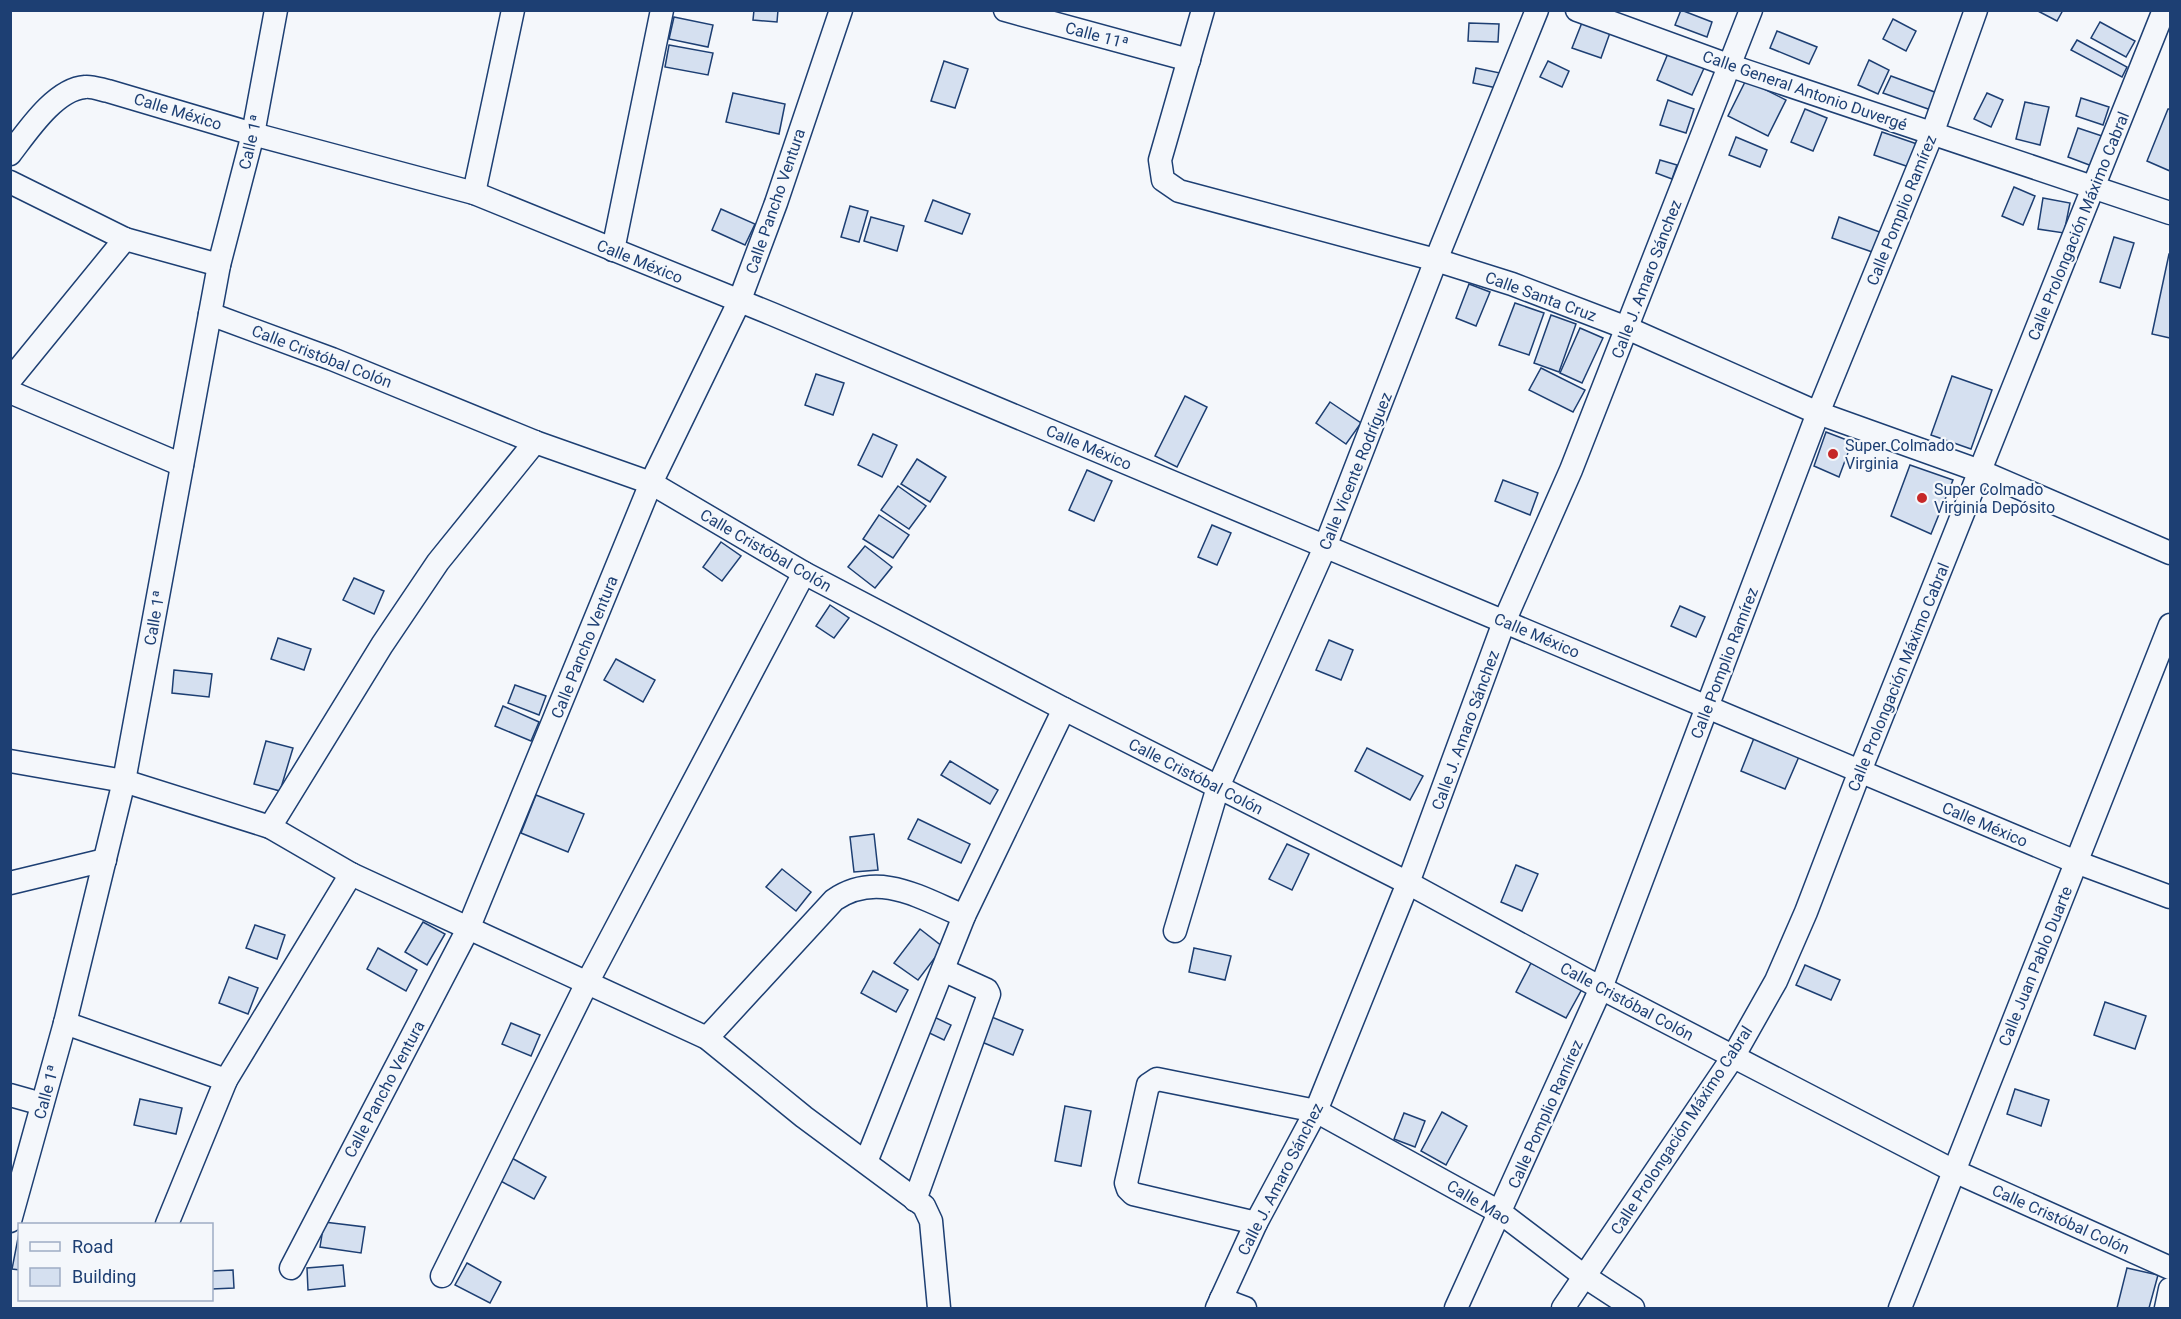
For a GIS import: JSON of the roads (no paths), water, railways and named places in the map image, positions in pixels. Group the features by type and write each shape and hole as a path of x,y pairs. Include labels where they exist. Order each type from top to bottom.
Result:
{"street":[{"name":"Calle 1ª","path":"10,1221 65,1023 124,782 219,265 253,134 276,10"},
{"path":"474,193 513,10"},
{"path":"613,250 662,10"},
{"name":"Calle Pancho Ventura","path":"291,1268 468,929 651,483 739,302 776,203 841,10"},
{"name":"Calle 11ª","path":"1005,10 1189,60"},
{"name":"Calle Santa Cruz","path":"1203,10 1160,160 1163,180 1179,192 1436,260 1512,284 1628,328 1818,413 1980,471 2170,553"},
{"name":"Calle Vicente Rodríguez","path":"1175,931 1218,787 1326,547 1436,260 1537,10"},
{"name":"Calle General Antonio Duvergé","path":"1577,10 1728,65 2170,213"},
{"name":"Calle J. Amaro Sánchez","path":"1219,1304 1256,1223 1316,1111 1408,883 1504,622 1571,470 1751,10"},
{"name":"Calle Pomplio Ramírez","path":"1456,1308 1601,988 1818,413 1932,134 1976,10"},
{"name":"Calle Prolongación Máximo Cabral","path":"1563,1308 1733,1057 1776,981 1806,912 1860,771 2164,10"},
{"name":"Calle México","path":"10,154 59,97 85,87 108,91 253,134 474,193 2076,862 2168,889"},
{"path":"10,182 125,239 219,265"},
{"path":"125,239 11,392 182,465"},
{"name":"Calle Cristóbal Colón","path":"210,314 342,363 535,441 651,483 804,573 1064,709 1408,883 1733,1057 1954,1171 2170,1268"},
{"path":"270,826 382,645 438,562 535,441"},
{"path":"442,1276 587,983 804,573"},
{"name":"Calle Juan Pablo Duarte","path":"1900,1308 2076,862 2162,671 2170,625"},
{"path":"866,1162 964,916 1064,709"},
{"path":"10,761 124,782 270,826 351,874 707,1038 804,1117 924,1206 931,1221 939,1308"},
{"path":"10,883 105,860"},
{"path":"167,1223 226,1080 351,874"},
{"path":"707,1038 834,900 842,895 869,887 898,888 964,916"},
{"path":"915,1200 989,994 987,990 943,970"},
{"path":"65,1023 226,1080"},
{"name":"Calle Mao","path":"1256,1223 1133,1194 1128,1189 1126,1183 1148,1085 1157,1079 1316,1111 1501,1213 1584,1276 1633,1308"},
{"path":"10,1095 42,1104"},
{"path":"2166,1308 2170,1288"},
{"path":"1219,1304 1245,1308"}],"place":[{"name":"Super Colmado Virginia","path":"1833,454"},
{"name":"Super Colmado Virginia Depósito","path":"1922,498"}]}
